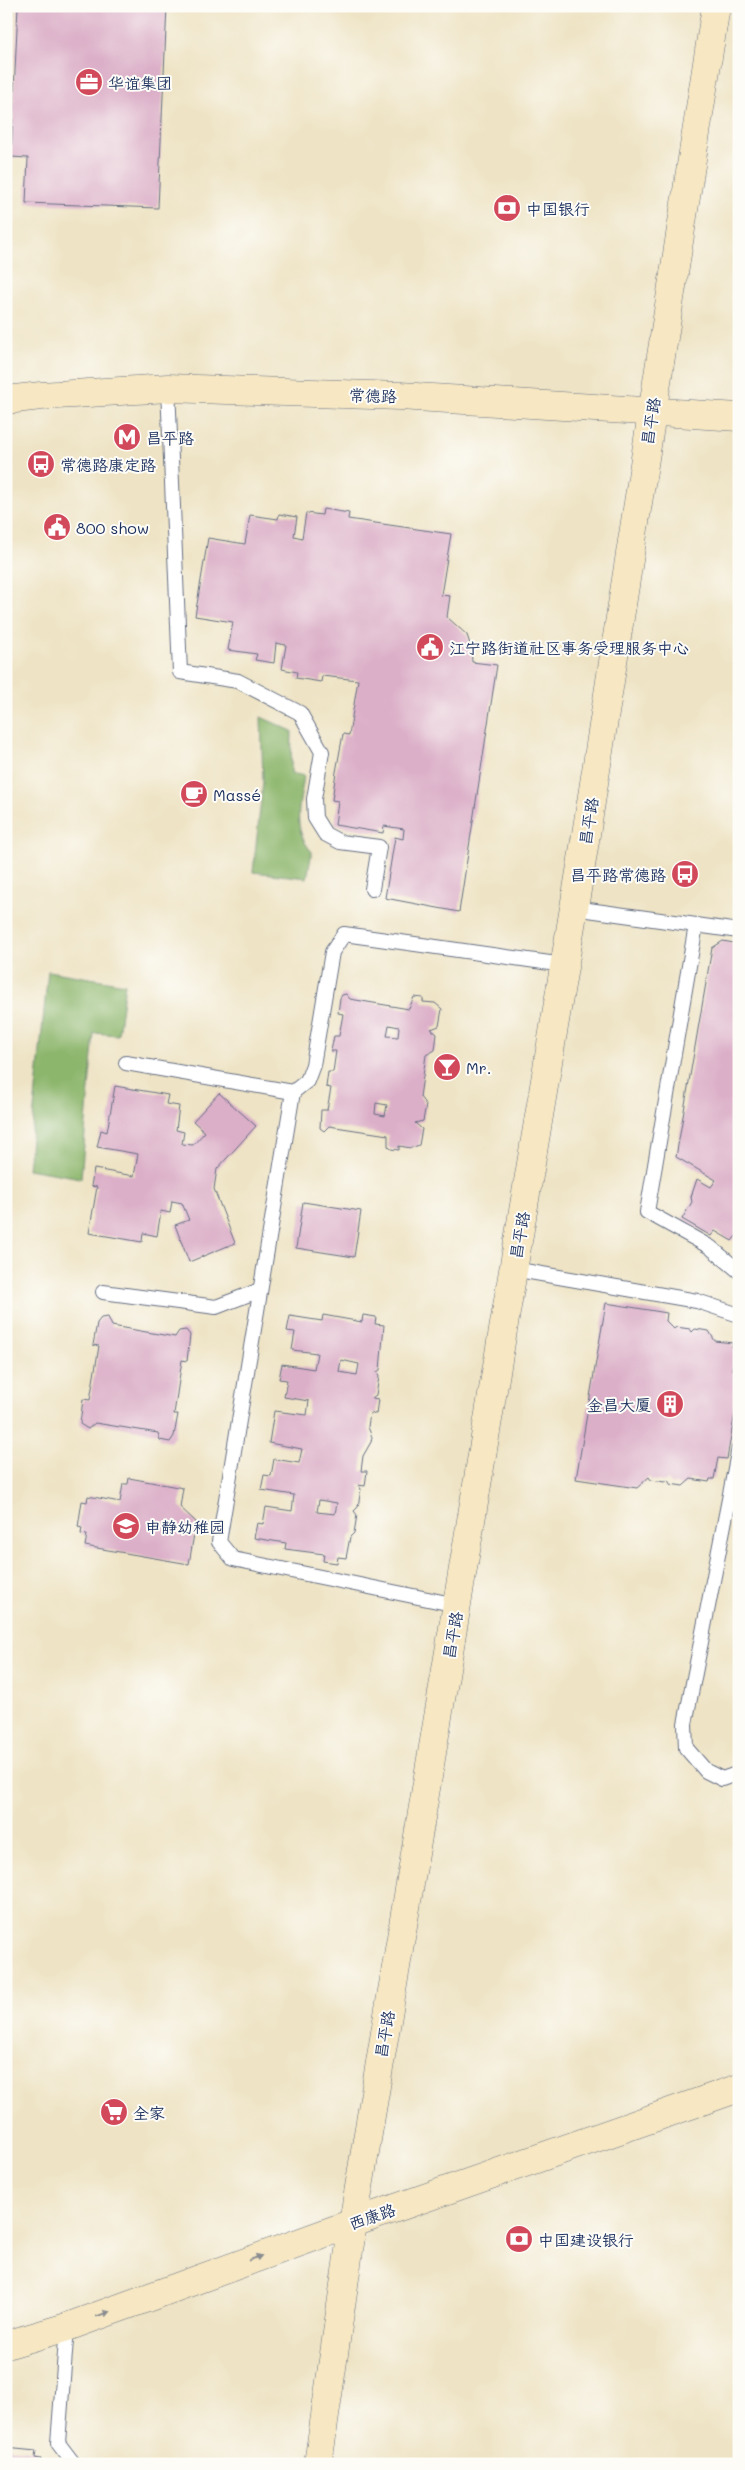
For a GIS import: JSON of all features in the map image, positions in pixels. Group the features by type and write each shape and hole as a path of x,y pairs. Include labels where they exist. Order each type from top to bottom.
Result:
{"street":[{"name":"昌平路","path":"318,2464 352,2223 574,908 716,6"},
{"name":"常德路","path":"6,400 51,395 168,388 400,396 739,416"},
{"name":"西康路","path":"6,2344 67,2327 352,2223 739,2088"}],"lane":[{"path":"168,388 180,672 238,681 300,713 322,752 314,799 315,818 325,834 340,842 379,847 372,889"},
{"path":"574,908 739,931"},
{"path":"696,925 647,1212 710,1247 739,1271"},
{"path":"457,1606 233,1560 219,1542 293,1092 307,1081 313,1065 332,952 344,934 564,965"},
{"path":"126,1063 293,1092"},
{"path":"513,1269 697,1300 739,1315"},
{"path":"103,1292 216,1307 260,1290"},
{"path":"739,1448 685,1724 686,1748 706,1771 722,1779 739,1773"},
{"path":"67,2327 58,2443 74,2464"}],"green space":[{"path":"261,717 292,731 291,773 304,776 299,806 299,825 305,843 312,852 307,878 253,872 263,782"},
{"path":"48,971 125,984 118,1035 94,1033 81,1178 28,1169"}],"building":[{"name":"华谊集团","path":"18,6 167,6 158,208 26,203 28,158 11,157"},
{"path":"323,509 349,513 348,519 451,534 441,595 450,596 447,617 467,635 471,647 472,662 497,665 459,912 385,898 395,837 403,839 404,829 384,826 383,833 335,825 338,801 332,800 336,772 343,734 349,735 358,680 322,676 321,682 296,678 297,672 282,669 286,645 276,643 274,663 255,660 257,654 228,650 233,622 195,616 208,538 245,544 250,515 278,519 279,514 297,517 294,536 302,538 306,513 322,515"},
{"path":"723,941 739,944 739,1238 736,1236 732,1241 715,1231 711,1236 682,1219 692,1202 691,1197 697,1179 711,1187 716,1180 676,1157 712,948"},
{"path":"346,994 350,999 409,1009 414,997 423,998 423,1002 435,1003 442,1009 439,1026 431,1029 437,1034 435,1050 426,1055 420,1097 426,1105 423,1121 415,1123 422,1129 419,1145 411,1148 399,1146 399,1150 391,1149 388,1146 388,1135 329,1126 324,1131 320,1128 321,1110 327,1110 331,1088 326,1087 328,1072 333,1072 336,1051 331,1051 334,1036 339,1036 343,1014 338,1013 342,995","holes":["389,1025 399,1027 398,1037 387,1036","376,1103 387,1105 385,1116 375,1114"]},
{"path":"115,1086 168,1095 166,1104 179,1106 176,1130 184,1132 182,1144 193,1145 205,1132 193,1121 219,1093 256,1126 217,1169 214,1189 235,1243 189,1262 175,1225 189,1220 182,1203 172,1201 170,1213 161,1211 157,1236 143,1233 142,1242 89,1233 97,1187 91,1186 94,1169 134,1176 138,1154 97,1147 101,1130 107,1132"},
{"path":"303,1202 361,1211 354,1257 296,1248"},
{"name":"金昌大厦","path":"606,1303 667,1313 666,1321 674,1329 676,1327 690,1329 692,1332 695,1329 709,1331 715,1341 733,1343 732,1347 736,1347 732,1369 739,1370 736,1407 727,1459 718,1458 714,1479 710,1479 709,1482 691,1479 683,1486 670,1484 668,1480 665,1482 651,1480 649,1477 637,1488 576,1479"},
{"path":"323,1315 362,1322 363,1315 376,1317 375,1324 384,1325 380,1370 377,1372 379,1377 376,1395 372,1398 378,1399 376,1414 370,1413 368,1427 372,1437 363,1456 361,1471 367,1471 365,1486 358,1485 361,1489 358,1507 354,1511 357,1515 354,1533 350,1537 346,1558 338,1557 337,1563 323,1561 324,1554 285,1549 286,1543 254,1538 257,1523 263,1524 266,1507 292,1511 294,1495 261,1490 264,1475 271,1476 274,1459 299,1463 302,1449 269,1443 274,1411 307,1415 309,1401 284,1397 287,1380 279,1379 282,1364 314,1369 317,1353 292,1350 295,1332 287,1331 290,1316 322,1321","holes":["341,1360 359,1364 357,1375 339,1372","319,1500 337,1503 335,1514 317,1512"]},
{"path":"108,1317 112,1326 175,1337 179,1331 186,1330 190,1335 187,1361 182,1360 174,1414 178,1414 174,1436 170,1442 160,1440 158,1433 95,1423 88,1429 80,1424 83,1399 90,1400 99,1346 93,1345 97,1323 101,1318"},
{"path":"129,1478 183,1488 180,1507 196,1522 189,1564 85,1546 87,1535 81,1534 82,1528 78,1527 82,1501 87,1502 88,1496 120,1502 123,1484 128,1484"},
{"path":"6,2448 36,2451 35,2458 41,2459 40,2464 6,2464"}],"place":[{"name":"华谊集团","path":"89,82"},
{"name":"中国银行","path":"507,208"},
{"name":"昌平路","path":"127,437"},
{"name":"常德路康定路","path":"41,464"},
{"name":"800 show","path":"57,527"},
{"name":"江宁路街道社区事务受理服务中心","path":"430,647"},
{"name":"Massé","path":"194,794"},
{"name":"昌平路常德路","path":"685,874"},
{"name":"Mr.","path":"447,1067"},
{"name":"金昌大厦","path":"670,1404"},
{"name":"申静幼稚园","path":"126,1526"},
{"name":"全家","path":"114,2112"},
{"name":"中国建设银行","path":"519,2239"}]}
